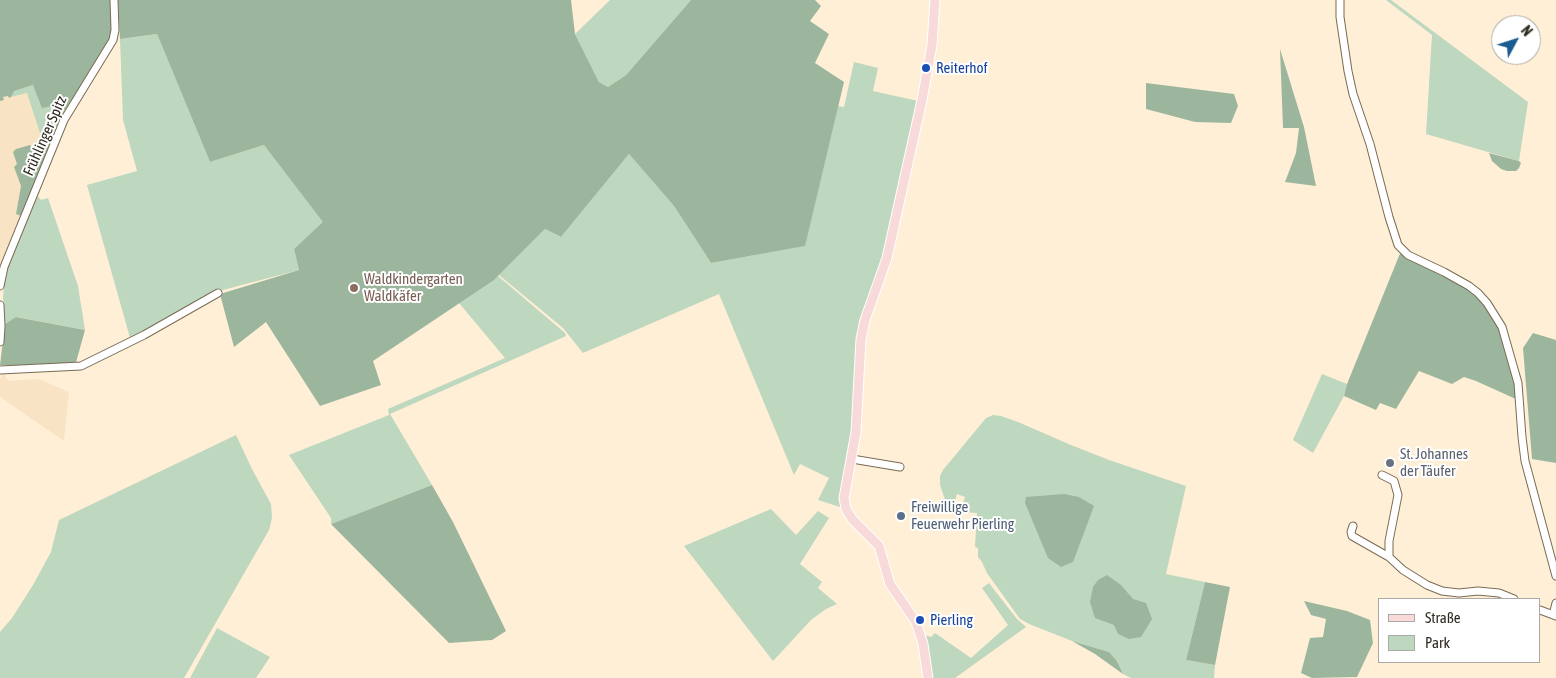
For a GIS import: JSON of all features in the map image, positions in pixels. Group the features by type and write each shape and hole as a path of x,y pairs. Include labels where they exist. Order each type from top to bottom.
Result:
{"main road":[{"path":"928,678 923,644 916,622 890,584 879,546 852,519 845,504 845,491 856,432 861,339 865,320 887,258 922,100 932,45 935,0"}],"street":[{"name":"Frühlinger Spitz","path":"0,286 4,267 64,120 113,40 115,30 114,0"},
{"path":"1340,0 1340,17 1348,71 1398,245 1408,255 1444,272 1478,293 1487,302 1502,327 1518,384 1525,461 1556,576"},
{"path":"0,370 81,366 144,335 218,293"},
{"path":"0,305 0,342"},
{"path":"852,459 900,467"},
{"path":"1382,475 1394,481 1398,495 1389,541 1390,557"},
{"path":"1353,526 1352,536 1390,557 1403,570 1427,585 1442,591 1499,593 1512,598"},
{"path":"1541,610 1555,616 1556,603"}],"shaded area":[{"path":"0,0 83,82 60,117 59,125 0,269"},
{"path":"4,372 8,381 39,379 69,392 64,441 0,397 0,379"}],"green space":[{"path":"0,0 111,0 112,30 108,44 65,110 52,106 42,108 33,85 14,91 11,97 3,97 4,100 0,101"},
{"path":"118,0 571,0 575,34 599,82 608,87 626,75 691,0 815,0 821,6 810,21 829,34 815,63 844,82 805,246 711,263 674,206 629,154 561,237 545,229 494,280 373,361 381,385 320,406 266,322 234,347 220,294 299,270 294,249 323,222 264,145 210,162 157,34 120,39"},
{"path":"610,0 691,0 626,75 608,87 599,82 575,34"},
{"path":"1386,0 1391,0 1528,102 1519,161 1426,134 1432,35"},
{"path":"157,34 210,162 264,145 324,222 294,249 299,270 219,291 130,338 87,185 137,171 123,120 120,39"},
{"path":"1280,49 1304,127 1316,186 1285,182 1296,153 1299,128 1283,128"},
{"path":"854,62 878,68 873,91 918,101 884,258 862,320 853,432 840,507 818,500 829,478 800,464 794,475 719,294 583,353 563,328 499,275 545,229 561,237 629,154 674,206 711,263 804,246 838,106 844,107"},
{"path":"1146,83 1234,94 1238,106 1231,123 1195,122 1146,109"},
{"path":"34,85 52,106 65,110 61,115 47,113 41,136 27,93 11,97 13,91"},
{"path":"51,117 60,119 59,125 50,147 41,147 40,143 47,140 49,119"},
{"path":"30,145 33,150 41,147 50,147 21,216 16,214 21,186 14,167 17,164 13,152 16,149"},
{"path":"1489,153 1519,161 1521,163 1519,168 1516,171 1501,169 1492,161"},
{"path":"37,195 41,200 48,198 78,286 85,330 17,317 5,324 3,298 5,271"},
{"path":"1401,251 1477,293 1500,328 1512,365 1518,400 1464,377 1452,384 1419,371 1396,409 1380,403 1376,410 1344,396 1347,384"},
{"path":"498,276 565,333 566,336 390,414 432,485 331,524 331,518 289,455 389,415 388,409 505,358 459,303"},
{"path":"16,317 85,330 75,366 0,365 5,324"},
{"path":"1533,333 1556,340 1556,463 1532,459 1523,348"},
{"path":"1322,374 1347,384 1344,396 1313,453 1293,440"},
{"path":"993,415 1018,422 1109,460 1186,486 1166,574 1205,582 1186,660 1215,665 1214,678 1131,678 1123,674 1117,661 1109,652 1072,641 1020,619 987,573 978,557 978,548 975,547 977,513 960,512 965,497 957,494 952,510 949,511 940,485 940,476 943,470 986,418"},
{"path":"236,435 271,504 272,518 269,530 184,678 0,678 0,632 12,618 51,552 59,520"},
{"path":"432,485 453,522 506,631 492,640 449,643 331,524"},
{"path":"1064,494 1079,497 1094,506 1073,562 1061,567 1048,558 1025,503 1026,497"},
{"path":"771,509 796,535 818,511 829,518 800,564 822,582 818,588 837,604 826,609 811,620 773,661 684,546"},
{"path":"1107,575 1121,585 1133,599 1146,603 1152,619 1141,637 1129,639 1118,634 1114,625 1095,618 1090,602 1093,587 1098,580"},
{"path":"1205,582 1230,587 1215,665 1186,660"},
{"path":"989,583 1017,619 1026,627 955,678 930,678 924,635 931,637 935,633 971,658 1008,625 982,588"},
{"path":"1304,601 1347,611 1370,620 1373,643 1357,677 1312,678 1301,673 1310,638 1323,637 1326,619 1311,615"},
{"path":"217,628 270,657 256,678 190,678"},
{"path":"1072,641 1109,652 1117,661 1123,674 1095,654"}],"place":[{"name":"Reiterhof","path":"926,68"},
{"name":"Waldkindergarten Waldkäfer","path":"354,288"},
{"name":"St. Johannes der Täufer","path":"1390,463"},
{"name":"Freiwillige Feuerwehr Pierling","path":"901,516"},
{"name":"Pierling","path":"920,620"}]}
